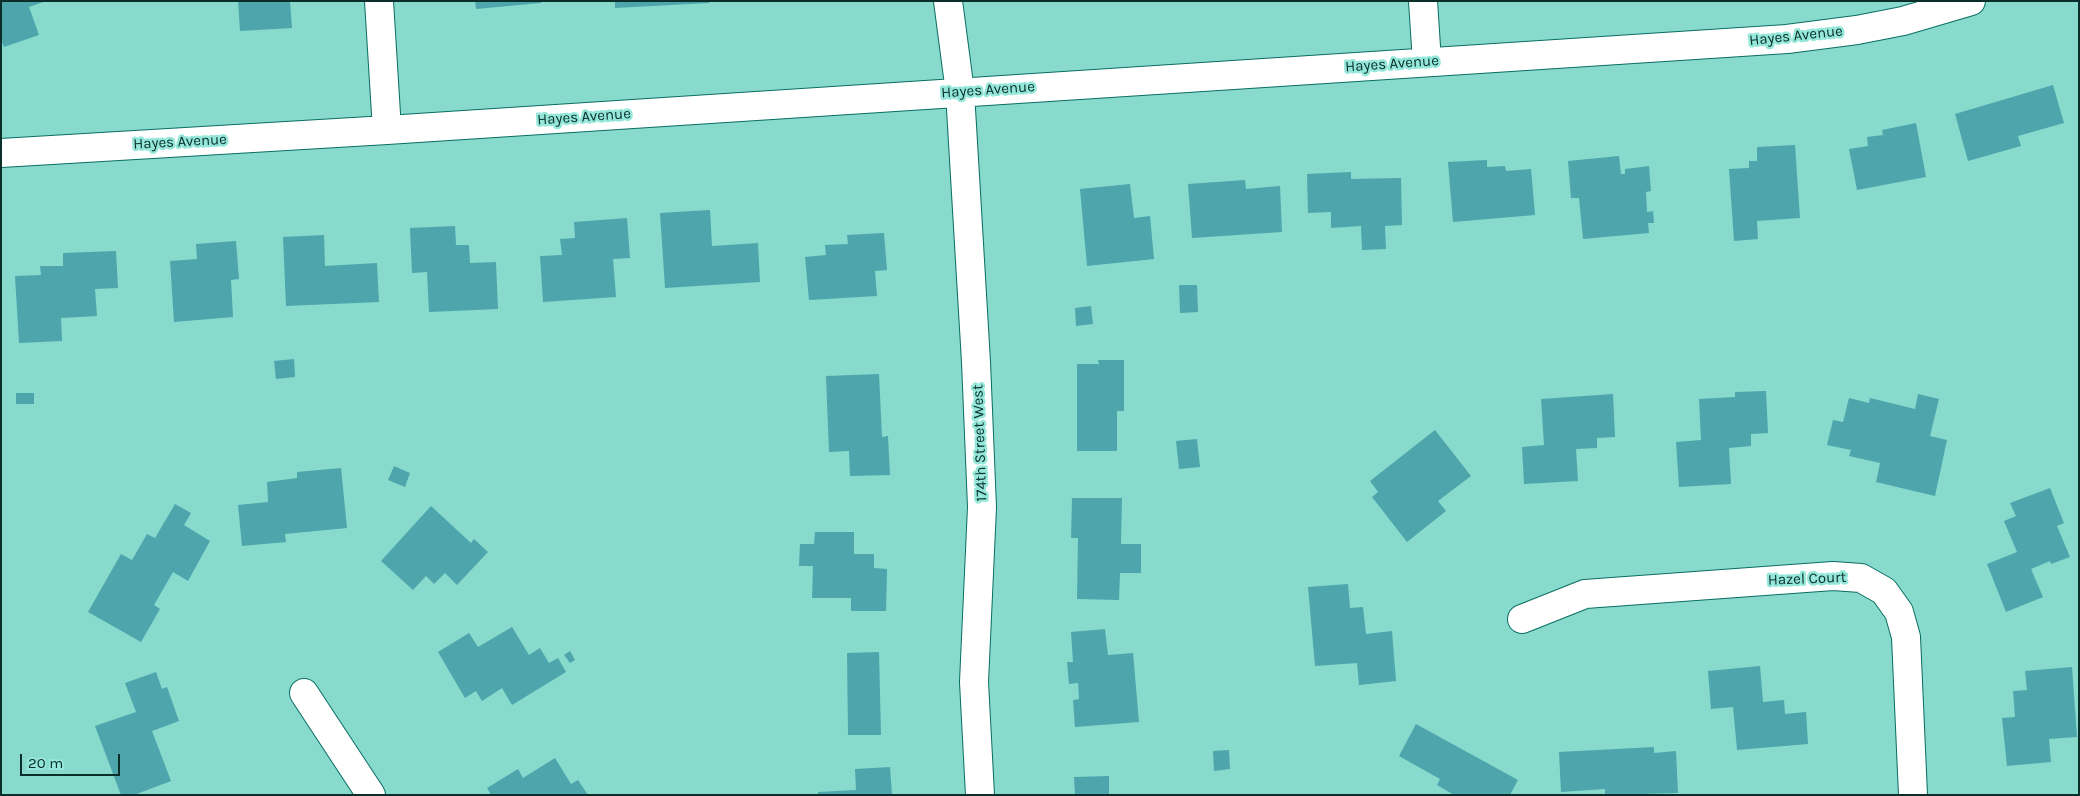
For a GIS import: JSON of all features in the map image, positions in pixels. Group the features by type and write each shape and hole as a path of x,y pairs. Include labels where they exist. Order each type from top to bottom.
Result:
{"street":[{"path":"379,1 387,130"},
{"name":"174th Street West","path":"948,1 960,92 976,362 982,506 974,682 980,795"},
{"path":"1423,1 1427,62"},
{"name":"Hayes Avenue","path":"1,153 387,130 1787,39 1884,25 1934,13 1971,1"},
{"name":"Hazel Court","path":"1522,620 1585,594 1833,576 1861,578 1884,592 1899,612 1906,637 1913,795"},
{"path":"304,693 371,795"}],"building":[{"path":"1,1 46,1 29,7 39,35 4,47 1,40"},
{"path":"238,1 290,1 292,28 240,31"},
{"path":"475,1 541,1 541,3 476,9"},
{"path":"615,1 709,1 709,3 615,8"},
{"path":"2053,85 2064,123 2018,136 2021,146 1968,161 1955,114"},
{"path":"1916,123 1926,177 1857,190 1849,149 1868,146 1867,137 1883,135 1882,130"},
{"path":"1795,145 1800,218 1757,221 1758,239 1734,241 1729,169 1749,168 1749,161 1757,161 1757,147"},
{"path":"1619,156 1621,174 1625,174 1625,169 1649,166 1651,191 1646,192 1647,212 1653,211 1654,223 1648,223 1649,233 1583,239 1579,198 1571,198 1568,161"},
{"path":"1487,160 1487,167 1505,166 1506,171 1531,169 1535,215 1453,222 1448,162"},
{"path":"1351,172 1351,179 1401,178 1402,225 1385,226 1386,249 1362,250 1361,226 1331,228 1331,212 1308,213 1307,174"},
{"path":"1245,180 1246,189 1280,186 1282,232 1192,238 1188,184"},
{"path":"1130,184 1134,218 1150,216 1154,259 1087,266 1080,189"},
{"path":"710,210 712,246 758,243 760,282 665,288 660,213"},
{"path":"627,218 630,258 613,259 616,297 543,302 540,256 562,255 560,239 575,238 574,222"},
{"path":"455,226 456,245 469,245 470,263 496,262 498,309 429,312 427,272 412,273 410,228"},
{"path":"884,233 887,270 875,271 877,296 809,300 805,257 826,255 825,245 848,244 847,235"},
{"path":"324,235 325,266 377,263 379,302 286,306 283,237"},
{"path":"236,241 239,279 231,280 233,317 174,322 170,261 197,259 196,244"},
{"path":"116,251 118,288 95,289 97,316 61,318 62,341 19,343 15,276 41,275 40,266 63,266 63,253"},
{"path":"1179,285 1197,285 1198,312 1180,313"},
{"path":"1091,306 1093,324 1076,326 1075,308"},
{"path":"294,359 295,377 276,379 274,361"},
{"path":"1098,360 1124,360 1124,411 1117,411 1117,451 1077,451 1077,364 1099,364"},
{"path":"879,374 882,437 888,436 890,475 850,476 849,451 829,452 826,376"},
{"path":"1766,391 1768,433 1751,434 1751,446 1729,448 1731,484 1679,487 1676,442 1701,440 1699,399 1735,397 1735,392"},
{"path":"16,393 34,393 34,404 16,404"},
{"path":"1613,394 1615,437 1597,438 1597,448 1576,449 1578,481 1524,484 1522,447 1544,445 1541,399"},
{"path":"1918,394 1939,399 1930,436 1947,440 1935,496 1876,482 1880,463 1849,456 1851,450 1827,445 1833,420 1843,422 1849,398 1869,403 1870,398 1915,409"},
{"path":"1435,430 1471,476 1438,501 1446,511 1407,542 1372,497 1378,492 1370,481"},
{"path":"1197,439 1200,467 1179,469 1176,441"},
{"path":"394,466 410,473 405,487 388,480"},
{"path":"341,468 347,528 285,534 286,542 242,546 238,505 268,502 267,482 297,478 297,472"},
{"path":"2050,488 2064,523 2057,526 2070,557 2051,564 2050,561 2031,569 2043,597 2006,612 1987,564 2017,552 2004,521 2016,516 2010,503"},
{"path":"1072,498 1122,498 1121,544 1141,544 1141,573 1120,573 1119,600 1077,599 1078,538 1071,538"},
{"path":"175,504 191,513 184,525 210,541 188,581 173,572 154,605 160,609 141,642 88,612 121,554 132,560 147,534 155,538"},
{"path":"431,506 471,543 474,539 488,552 457,585 445,573 434,584 426,576 413,590 381,561"},
{"path":"815,532 854,532 854,554 874,554 874,568 887,569 886,611 851,611 851,598 812,598 813,566 799,566 800,544 814,544"},
{"path":"1348,584 1350,608 1363,607 1366,634 1392,631 1396,681 1359,685 1357,663 1315,666 1308,587"},
{"path":"512,627 529,655 540,648 549,663 558,658 566,672 512,705 502,688 482,701 476,691 465,698 438,652 469,633 478,647"},
{"path":"1105,629 1108,655 1133,653 1139,722 1075,727 1073,700 1079,699 1078,683 1069,684 1067,662 1073,662 1071,632"},
{"path":"570,651 575,660 570,663 564,655"},
{"path":"879,652 881,735 848,735 847,653"},
{"path":"1760,666 1763,702 1784,700 1785,714 1806,712 1808,744 1737,750 1733,707 1711,709 1708,671"},
{"path":"2072,667 2077,737 2049,739 2051,762 2007,766 2002,718 2015,717 2013,691 2027,690 2025,671"},
{"path":"156,672 162,689 167,687 179,721 152,731 171,781 134,795 121,795 95,726 136,712 125,683"},
{"path":"1416,724 1518,780 1510,795 1454,795 1437,785 1440,779 1399,756"},
{"path":"1654,747 1654,753 1676,751 1678,793 1605,795 1605,789 1561,792 1559,752"},
{"path":"1229,750 1230,769 1214,771 1213,751"},
{"path":"555,758 571,784 578,780 588,795 491,795 487,788 518,769 523,778"},
{"path":"890,767 892,795 818,795 818,792 856,790 855,769"},
{"path":"1109,776 1109,795 1075,795 1074,777"}]}
